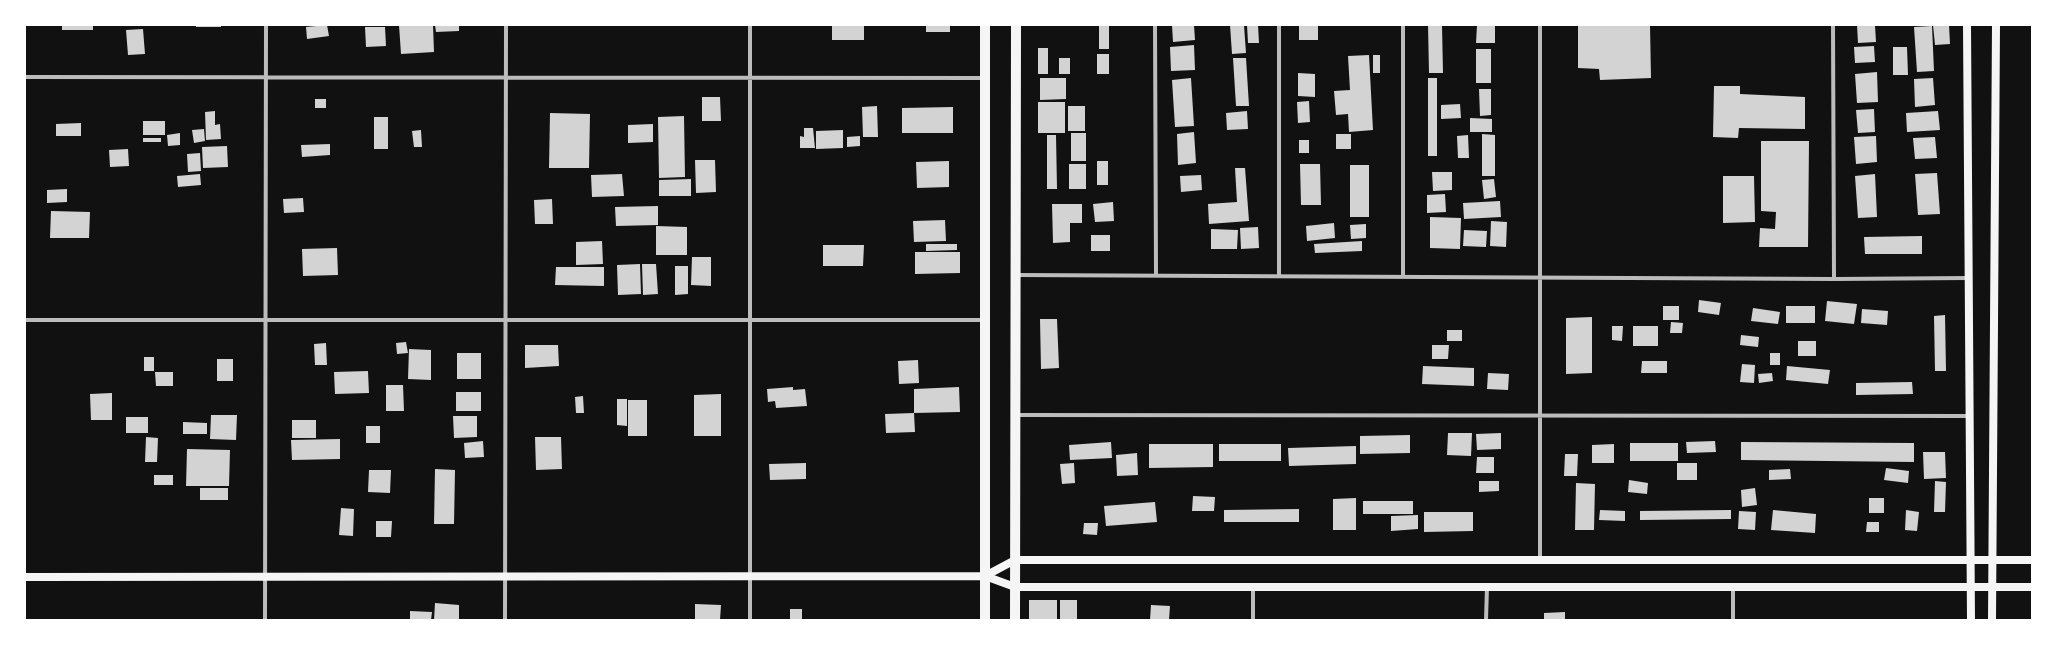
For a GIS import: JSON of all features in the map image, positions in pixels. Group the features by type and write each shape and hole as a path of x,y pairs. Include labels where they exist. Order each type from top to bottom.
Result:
{"main road":[{"path":"984,620 985,25"},
{"path":"1015,620 1016,25"},
{"path":"1967,25 1970,620"},
{"path":"1992,620 1996,25"},
{"path":"984,576 1015,560 2032,560"},
{"path":"25,577 984,576 1015,587 2032,587"}],"street":[{"path":"265,620 266,25"},
{"path":"506,25 506,620"},
{"path":"750,25 750,620"},
{"path":"1155,25 1156,275"},
{"path":"1279,25 1279,276"},
{"path":"1403,25 1403,276"},
{"path":"1540,25 1540,560"},
{"path":"1833,25 1834,279"},
{"path":"25,77 986,78"},
{"path":"1015,275 1834,279 1969,278"},
{"path":"25,320 985,320"},
{"path":"1015,415 1969,416"},
{"path":"1253,587 1253,620"},
{"path":"1486,620 1488,587"},
{"path":"1733,587 1733,620"}],"building":[{"path":"62,25 93,25 93,30 62,30"},
{"path":"196,25 221,25 221,27 196,27"},
{"path":"327,25 329,36 307,39 306,27"},
{"path":"399,25 433,25 434,52 401,54"},
{"path":"435,25 459,25 459,31 436,32"},
{"path":"832,25 864,25 864,40 832,40"},
{"path":"926,25 950,25 950,32 926,32"},
{"path":"1099,25 1109,25 1109,49 1099,49"},
{"path":"1172,25 1194,25 1195,40 1173,42"},
{"path":"1230,25 1244,25 1246,53 1232,54"},
{"path":"1247,25 1258,25 1259,43 1248,43"},
{"path":"1299,25 1318,25 1318,40 1299,40"},
{"path":"1428,25 1442,25 1443,73 1429,73"},
{"path":"1477,25 1495,25 1495,43 1476,43"},
{"path":"1578,25 1650,25 1651,78 1600,80 1599,69 1578,68"},
{"path":"1857,25 1875,25 1876,42 1858,43"},
{"path":"1933,25 1949,25 1950,44 1935,45"},
{"path":"1932,26 1934,71 1917,72 1914,27"},
{"path":"365,27 385,27 386,46 366,47"},
{"path":"143,29 145,54 128,55 126,30"},
{"path":"1194,45 1195,70 1171,71 1170,47"},
{"path":"1874,46 1875,62 1855,63 1854,47"},
{"path":"1893,47 1907,47 1908,75 1893,75"},
{"path":"1038,48 1048,48 1048,74 1038,74"},
{"path":"1476,49 1491,49 1491,83 1476,83"},
{"path":"1097,54 1109,54 1109,74 1097,74"},
{"path":"1369,55 1373,130 1349,132 1348,114 1336,115 1334,91 1350,90 1348,56"},
{"path":"1373,55 1380,55 1380,73 1373,73"},
{"path":"1059,58 1070,58 1070,74 1059,74"},
{"path":"1233,58 1246,58 1249,106 1236,106"},
{"path":"1877,72 1878,102 1857,103 1855,74"},
{"path":"1298,73 1315,74 1315,97 1298,96"},
{"path":"1040,78 1066,78 1066,99 1040,100"},
{"path":"1191,78 1194,126 1175,127 1172,80"},
{"path":"1428,78 1437,78 1437,156 1428,156"},
{"path":"1933,78 1935,105 1915,107 1914,79"},
{"path":"1714,86 1740,86 1740,94 1805,97 1805,129 1739,128 1738,138 1713,137"},
{"path":"1479,89 1491,89 1491,115 1480,116"},
{"path":"702,97 720,97 721,121 702,121"},
{"path":"315,99 326,99 326,108 315,108"},
{"path":"1309,101 1310,122 1298,123 1297,102"},
{"path":"1038,102 1065,102 1065,133 1038,133"},
{"path":"1460,104 1461,118 1441,119 1441,105"},
{"path":"877,106 878,137 863,137 862,107"},
{"path":"1068,106 1085,106 1085,131 1068,131"},
{"path":"953,107 953,133 902,133 902,108"},
{"path":"1874,109 1875,132 1858,133 1856,110"},
{"path":"215,111 215,125 220,124 221,139 206,140 205,112"},
{"path":"1247,111 1248,129 1227,130 1226,113"},
{"path":"1938,111 1940,130 1907,132 1906,113"},
{"path":"550,113 590,114 589,168 549,168"},
{"path":"684,116 685,177 659,178 658,117"},
{"path":"374,117 388,117 388,149 374,149"},
{"path":"1470,118 1492,119 1492,132 1470,132"},
{"path":"143,121 165,121 165,135 143,135"},
{"path":"81,123 81,136 56,136 56,124"},
{"path":"653,124 653,142 628,143 628,125"},
{"path":"804,128 813,128 815,148 800,148 800,136 804,137"},
{"path":"204,129 205,141 194,143 192,130"},
{"path":"421,130 422,147 414,147 412,131"},
{"path":"843,130 843,148 816,149 816,131"},
{"path":"1194,132 1196,163 1178,165 1177,134"},
{"path":"180,133 180,145 168,146 167,135"},
{"path":"1071,133 1086,133 1086,161 1071,161"},
{"path":"1336,134 1351,134 1351,149 1336,149"},
{"path":"1482,134 1495,135 1495,176 1482,176"},
{"path":"1047,135 1056,135 1057,189 1047,189"},
{"path":"1468,135 1469,158 1458,158 1457,136"},
{"path":"860,136 860,146 847,147 847,137"},
{"path":"1876,136 1877,162 1856,164 1854,137"},
{"path":"1935,137 1937,158 1915,159 1913,138"},
{"path":"143,138 161,138 161,142 143,142"},
{"path":"1299,140 1309,140 1309,153 1299,153"},
{"path":"1761,141 1809,141 1808,247 1759,247 1760,228 1775,229 1776,212 1761,211"},
{"path":"330,144 330,155 302,157 301,145"},
{"path":"227,146 228,167 203,168 202,147"},
{"path":"128,149 129,166 110,167 109,150"},
{"path":"200,153 201,171 188,172 187,154"},
{"path":"695,160 715,160 716,192 696,193"},
{"path":"949,161 949,187 917,188 916,162"},
{"path":"1097,161 1108,161 1108,185 1097,185"},
{"path":"1069,164 1086,164 1086,189 1069,189"},
{"path":"1300,164 1320,164 1321,205 1301,205"},
{"path":"1350,165 1369,165 1369,217 1350,217"},
{"path":"1235,168 1245,168 1249,221 1209,224 1208,204 1237,202"},
{"path":"1432,172 1452,172 1452,190 1433,191"},
{"path":"1937,173 1940,214 1918,215 1915,174"},
{"path":"200,174 201,185 178,187 177,176"},
{"path":"622,174 624,196 592,197 591,175"},
{"path":"1875,174 1877,217 1858,218 1855,176"},
{"path":"1201,175 1202,190 1181,192 1180,176"},
{"path":"1723,176 1754,176 1755,222 1723,223"},
{"path":"691,179 691,196 659,196 659,180"},
{"path":"1494,179 1496,197 1484,199 1482,180"},
{"path":"67,189 67,202 47,203 47,190"},
{"path":"1445,194 1446,212 1427,213 1427,195"},
{"path":"303,198 304,212 284,213 283,199"},
{"path":"552,199 553,224 535,224 534,200"},
{"path":"1500,201 1501,217 1464,219 1463,203"},
{"path":"1113,202 1114,221 1095,222 1093,204"},
{"path":"1052,204 1082,204 1082,223 1070,223 1070,242 1053,243"},
{"path":"658,206 658,225 616,226 615,207"},
{"path":"51,211 90,212 89,238 50,238"},
{"path":"1430,217 1461,218 1460,249 1430,248"},
{"path":"945,220 946,241 914,242 913,221"},
{"path":"1491,221 1507,222 1506,247 1490,246"},
{"path":"1334,223 1335,238 1307,241 1306,226"},
{"path":"1366,224 1366,238 1351,239 1350,225"},
{"path":"656,226 687,227 687,255 656,255"},
{"path":"1258,227 1259,248 1241,249 1240,228"},
{"path":"1211,229 1238,230 1237,249 1211,249"},
{"path":"1464,230 1487,231 1486,247 1463,246"},
{"path":"1091,235 1110,235 1110,251 1091,251"},
{"path":"1922,236 1922,254 1865,254 1864,237"},
{"path":"602,241 603,264 576,265 576,242"},
{"path":"1362,241 1362,251 1315,253 1314,244"},
{"path":"926,244 957,244 957,250 926,251"},
{"path":"823,245 864,245 863,266 823,266"},
{"path":"337,248 338,275 303,276 302,249"},
{"path":"915,252 960,252 960,273 915,274"},
{"path":"692,257 711,257 711,286 691,285"},
{"path":"640,264 641,294 618,295 617,265"},
{"path":"642,264 656,264 658,294 643,295"},
{"path":"675,266 688,266 688,294 675,295"},
{"path":"556,267 604,267 604,286 555,285"},
{"path":"1699,300 1721,303 1719,315 1698,312"},
{"path":"1827,301 1857,304 1854,324 1825,321"},
{"path":"1663,306 1679,306 1679,320 1663,320"},
{"path":"1786,306 1815,306 1815,323 1786,323"},
{"path":"1753,308 1780,312 1778,324 1751,321"},
{"path":"1862,309 1888,311 1887,325 1861,323"},
{"path":"1945,315 1946,371 1935,371 1934,316"},
{"path":"1592,317 1592,373 1566,374 1566,318"},
{"path":"1040,319 1057,319 1059,368 1041,369"},
{"path":"1671,322 1683,323 1682,333 1670,333"},
{"path":"1612,326 1623,326 1622,341 1612,340"},
{"path":"1633,326 1658,326 1658,346 1633,346"},
{"path":"1447,330 1462,330 1462,341 1447,341"},
{"path":"1741,335 1759,337 1758,347 1740,345"},
{"path":"1798,341 1816,341 1816,356 1798,356"},
{"path":"406,342 408,353 397,354 396,343"},
{"path":"326,343 327,365 315,365 314,344"},
{"path":"525,345 558,345 559,366 525,368"},
{"path":"1432,345 1449,345 1448,359 1432,359"},
{"path":"409,349 431,350 431,380 408,379"},
{"path":"457,353 481,353 481,379 457,379"},
{"path":"1770,353 1780,353 1780,365 1770,365"},
{"path":"144,357 154,357 154,371 144,371"},
{"path":"217,359 233,359 233,381 217,381"},
{"path":"918,360 919,383 899,384 898,361"},
{"path":"1642,361 1667,361 1667,373 1641,373"},
{"path":"1742,364 1755,365 1754,383 1740,382"},
{"path":"1423,366 1474,368 1474,386 1422,384"},
{"path":"1787,366 1830,370 1828,384 1786,380"},
{"path":"368,371 369,393 335,394 334,372"},
{"path":"155,372 173,372 173,386 156,386"},
{"path":"1488,373 1509,374 1508,390 1487,389"},
{"path":"1772,373 1773,381 1759,383 1758,374"},
{"path":"1912,382 1913,394 1856,395 1856,383"},
{"path":"386,385 403,385 404,411 386,411"},
{"path":"793,387 793,390 805,389 807,406 776,408 775,401 768,402 767,389"},
{"path":"959,387 960,412 914,413 914,389"},
{"path":"456,392 481,392 481,411 456,411"},
{"path":"112,393 112,420 91,420 90,394"},
{"path":"721,394 721,436 694,436 694,395"},
{"path":"583,396 584,413 576,413 575,397"},
{"path":"617,399 627,399 627,426 617,425"},
{"path":"628,400 647,400 647,436 628,436"},
{"path":"914,413 915,432 886,433 885,414"},
{"path":"211,415 237,415 236,440 210,439"},
{"path":"453,416 477,416 477,437 454,438"},
{"path":"126,417 148,417 148,433 126,433"},
{"path":"292,420 316,420 316,438 292,438"},
{"path":"183,422 207,423 207,434 183,434"},
{"path":"366,426 380,426 380,443 366,443"},
{"path":"1448,433 1472,433 1471,456 1447,455"},
{"path":"1501,433 1501,449 1477,450 1476,434"},
{"path":"1410,435 1410,453 1360,454 1360,436"},
{"path":"146,437 158,438 157,462 145,462"},
{"path":"535,437 561,437 562,469 536,470"},
{"path":"340,439 340,459 292,460 291,440"},
{"path":"483,441 484,457 465,458 464,443"},
{"path":"1715,441 1716,452 1687,453 1686,442"},
{"path":"1111,442 1112,458 1070,460 1069,445"},
{"path":"1741,442 1914,443 1914,462 1741,460"},
{"path":"1630,443 1678,443 1678,461 1630,461"},
{"path":"1149,444 1213,444 1213,467 1149,468"},
{"path":"1219,444 1281,444 1281,461 1219,461"},
{"path":"1614,444 1614,463 1592,463 1592,445"},
{"path":"1356,446 1356,464 1289,466 1288,448"},
{"path":"187,449 230,450 229,486 186,486"},
{"path":"1923,452 1945,452 1946,478 1924,479"},
{"path":"1137,453 1138,475 1117,476 1116,455"},
{"path":"1565,454 1578,454 1577,476 1564,476"},
{"path":"1477,457 1494,457 1494,473 1476,473"},
{"path":"806,463 806,479 770,480 769,464"},
{"path":"1074,463 1075,483 1062,484 1060,464"},
{"path":"1677,463 1697,463 1697,480 1677,480"},
{"path":"1886,468 1909,471 1908,483 1884,480"},
{"path":"435,469 455,470 454,524 434,524"},
{"path":"1790,469 1791,479 1769,480 1769,470"},
{"path":"369,470 391,470 390,493 368,492"},
{"path":"154,475 173,475 173,485 154,485"},
{"path":"1629,480 1648,483 1647,494 1628,492"},
{"path":"1479,481 1499,481 1499,491 1479,492"},
{"path":"1935,481 1946,482 1945,512 1934,512"},
{"path":"1576,483 1595,484 1594,530 1575,530"},
{"path":"200,488 228,488 228,500 200,500"},
{"path":"1755,488 1757,505 1742,507 1741,490"},
{"path":"1193,496 1215,497 1214,511 1192,511"},
{"path":"1356,498 1356,530 1333,530 1333,499"},
{"path":"1869,498 1884,498 1884,513 1869,513"},
{"path":"1363,501 1413,501 1413,514 1363,514"},
{"path":"1155,502 1157,522 1106,526 1104,506"},
{"path":"341,508 354,509 353,536 339,535"},
{"path":"1299,509 1299,522 1224,522 1224,510"},
{"path":"1600,510 1625,511 1625,521 1599,520"},
{"path":"1731,510 1731,519 1640,520 1640,511"},
{"path":"1773,510 1816,514 1815,533 1771,530"},
{"path":"1906,510 1919,512 1917,531 1905,530"},
{"path":"1739,511 1756,512 1755,530 1738,529"},
{"path":"1424,512 1473,512 1473,531 1424,532"},
{"path":"1418,515 1418,529 1391,531 1391,516"},
{"path":"376,521 392,521 391,537 376,537"},
{"path":"1867,522 1879,522 1879,532 1866,532"},
{"path":"1084,523 1098,523 1097,535 1083,534"},
{"path":"1029,600 1057,600 1057,620 1029,620"},
{"path":"1060,600 1077,600 1077,620 1060,620"},
{"path":"435,603 459,605 459,620 434,620"},
{"path":"695,604 721,605 720,620 695,620"},
{"path":"1151,605 1170,606 1169,620 1150,620"},
{"path":"790,609 802,609 802,620 790,620"},
{"path":"410,611 432,612 431,620 410,620"},
{"path":"1565,612 1565,620 1544,620 1544,613"}]}
